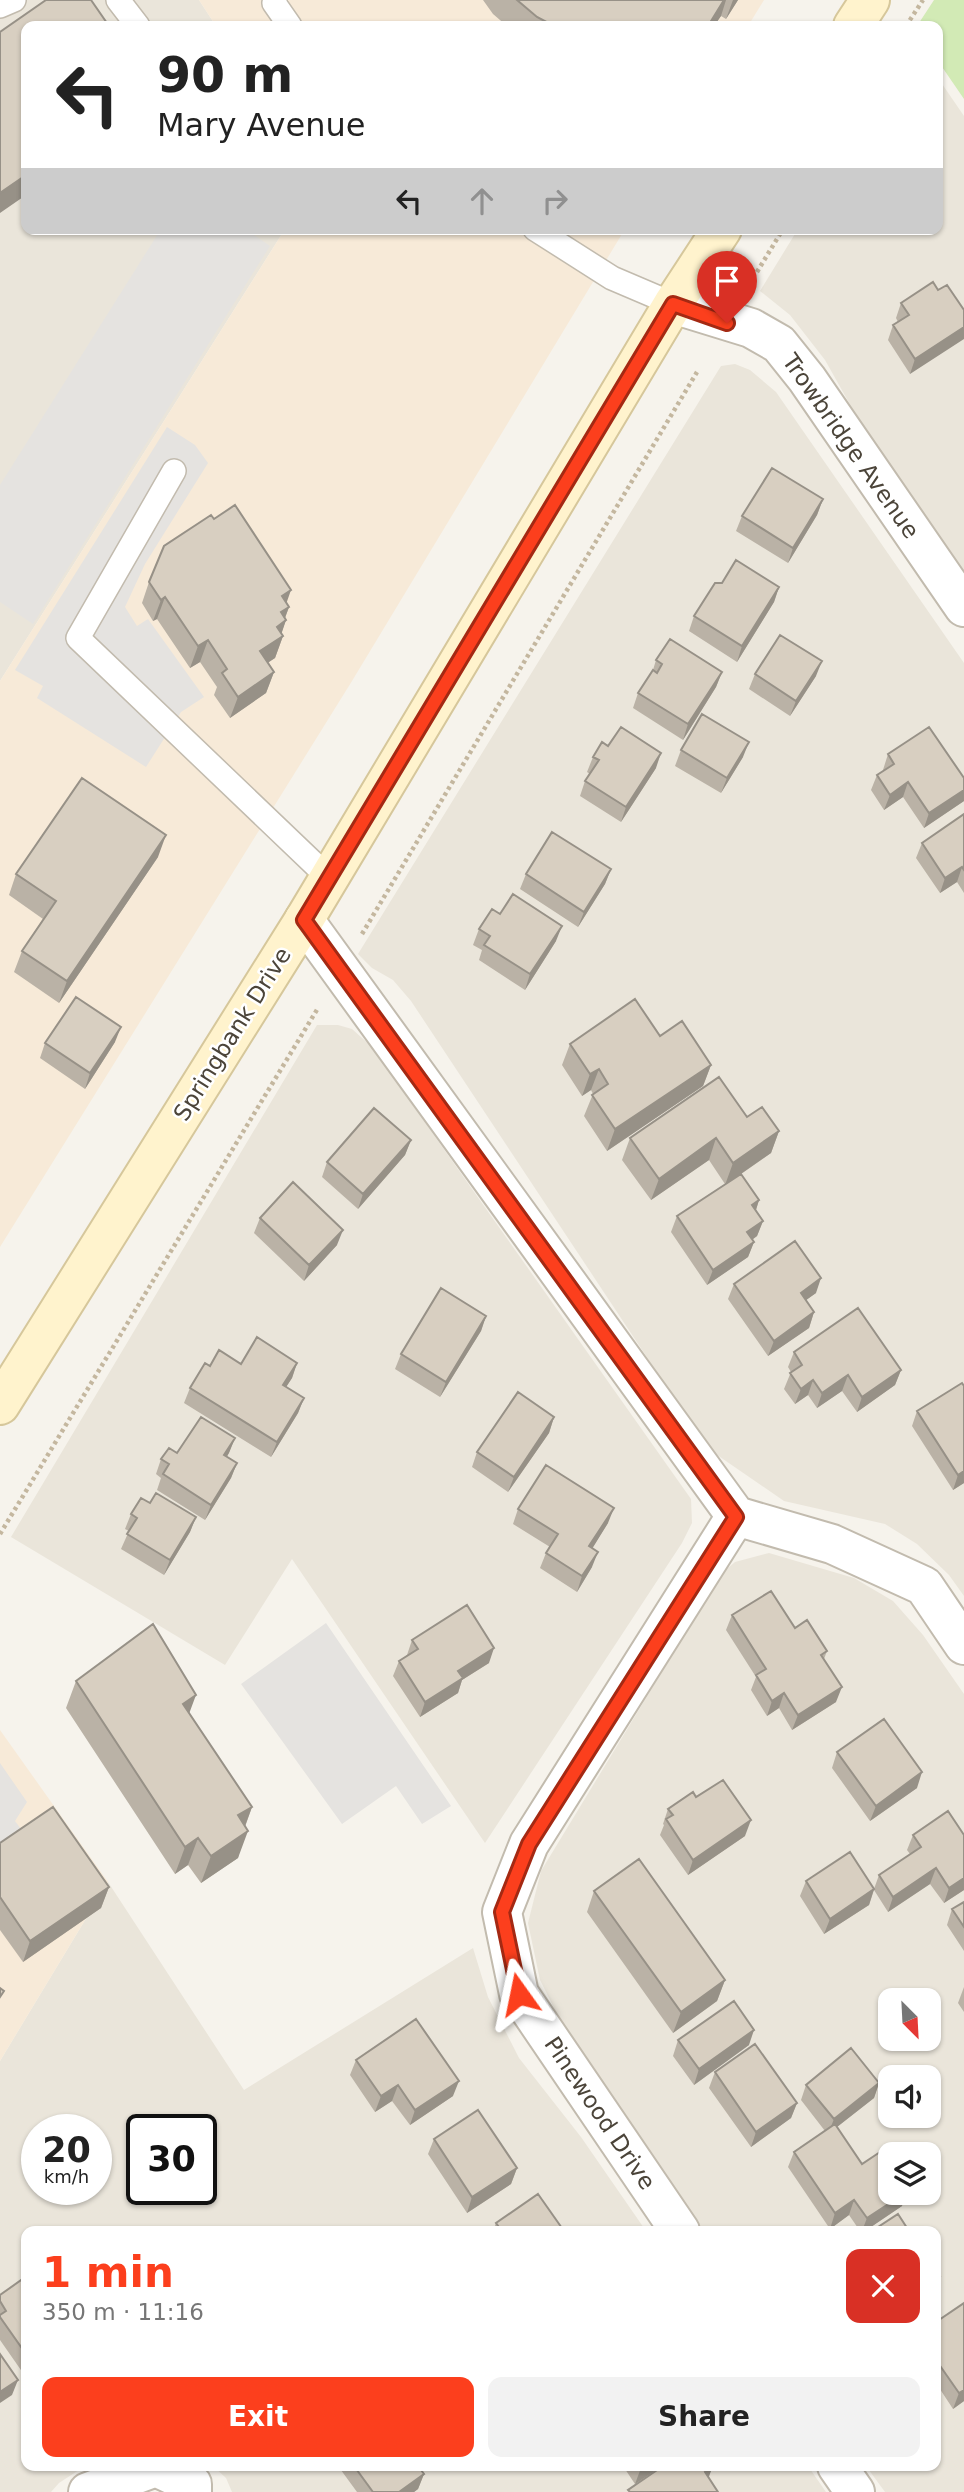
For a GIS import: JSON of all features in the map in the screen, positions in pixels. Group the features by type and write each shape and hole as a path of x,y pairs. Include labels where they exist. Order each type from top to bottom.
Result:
{"main road":[{"path":"856,21 870,0"},
{"name":"Springbank Drive","path":"3,1393 304,920 673,304 718,235"}],"street":[{"name":"Trowbridge Avenue","path":"673,304 751,328 779,344 807,379 964,607"},
{"path":"304,920 736,1517 832,1544 924,1586 964,1645"},
{"name":"Pinewood Drive","path":"677,2226 519,1994 502,1912 529,1844 736,1517"},
{"path":"88,2492 145,2471"},
{"path":"164,2471 192,2484 192,2492"},
{"path":"840,2471 855,2492"}],"lane":[{"path":"0,6 14,0"},
{"path":"118,0 134,21"},
{"path":"275,0 274,3 287,21"},
{"path":"544,235 612,278 673,304"},
{"path":"174,471 78,638 329,878"}],"path":[{"path":"909,21 923,0"},
{"path":"757,272 779,235"}],"shaded area":[{"path":"0,0 199,0 213,21 21,21 21,235 281,235 0,681"},
{"path":"199,0 764,0 751,21 213,21"},
{"path":"943,85 964,116 964,573 861,424 825,360 790,315 760,291 794,235 943,235"},
{"path":"157,235 254,235 270,246 33,624 0,602 0,485"},
{"path":"281,235 621,235 352,681 0,1247 0,681"},
{"path":"735,364 750,370 776,392 964,663 964,1596 949,1575 917,1544 885,1524 784,1501 707,1448 411,1001 393,980 372,968 358,954 721,366"},
{"path":"167,427 195,445 208,463 145,564 125,607 137,626 148,619 204,697 181,712 146,767 37,698 43,686 15,670"},
{"path":"317,1025 338,1025 352,1029 371,1046 691,1499 692,1523 682,1543 485,1843 292,1559 225,1665 11,1537"},
{"path":"769,1553 854,1578 893,1601 923,1635 964,1694 964,2492 885,2492 870,2471 941,2471 941,2226 701,2226 567,2034 540,1980 528,1923 541,1871 722,1573 735,1562"},
{"path":"326,1623 451,1806 422,1824 396,1786 342,1824 241,1684"},
{"path":"0,1730 108,1882 0,2061"},
{"path":"0,1763 27,1802 15,1821 27,1837 0,1880"},
{"path":"108,1882 244,2090 473,1948 488,1997 519,2058 581,2137 643,2226 21,2226 21,2471 77,2471 51,2492 0,2492 0,2061"},
{"path":"218,2471 811,2471 826,2492 232,2492 226,2478"}],"green space":[{"path":"934,0 964,0 964,99 943,68 943,21 920,21"}],"building":[{"path":"46,0 91,0 106,21 21,21 21,178 0,193 0,32"},
{"path":"517,0 724,0 711,21 545,21"},
{"path":"933,282 938,290 947,285 964,310 964,327 915,359 893,325 909,315 901,303"},
{"path":"772,468 823,499 793,548 742,516"},
{"path":"235,505 291,590 282,596 289,607 281,612 286,620 277,627 283,636 260,651 274,672 238,697 222,673 227,669 208,640 198,646 165,597 161,600 149,582 164,546 211,515 214,519"},
{"path":"736,560 779,587 742,646 694,616 715,583 722,583"},
{"path":"780,635 822,661 796,701 755,674"},
{"path":"670,639 722,672 688,724 638,693 653,670 657,673 662,664 656,660"},
{"path":"702,714 749,742 727,778 681,750"},
{"path":"621,727 661,753 626,807 585,781 599,760 593,757 602,742 608,746"},
{"path":"929,727 964,778 964,790 929,813 908,782 890,795 877,775 894,764 888,754"},
{"path":"82,778 166,835 67,981 22,951 56,901 16,874"},
{"path":"964,814 964,870 962,867 945,878 922,843"},
{"path":"552,832 611,869 584,912 526,874"},
{"path":"513,894 562,926 530,974 484,945 490,936 479,929 492,909 500,914"},
{"path":"76,997 121,1027 90,1073 45,1043"},
{"path":"635,999 660,1036 682,1021 711,1065 615,1129 592,1095 608,1084 599,1069 590,1074 570,1044"},
{"path":"719,1077 747,1117 762,1107 779,1131 733,1163 716,1138 659,1179 630,1138"},
{"path":"374,1108 411,1140 363,1194 327,1162"},
{"path":"741,1174 759,1200 752,1205 763,1221 747,1232 754,1242 713,1270 677,1216"},
{"path":"293,1182 343,1230 309,1265 260,1218"},
{"path":"795,1241 821,1278 801,1293 814,1312 774,1341 734,1284"},
{"path":"441,1288 486,1316 446,1382 401,1354"},
{"path":"858,1308 901,1370 862,1397 848,1375 822,1393 813,1380 801,1389 790,1373 802,1365 794,1352"},
{"path":"257,1337 297,1363 283,1385 304,1398 277,1442 190,1388 205,1363 210,1366 219,1350 241,1364"},
{"path":"962,1383 964,1471 958,1475 917,1411"},
{"path":"518,1392 554,1417 514,1477 477,1452"},
{"path":"201,1417 235,1438 224,1455 237,1463 211,1505 163,1474 169,1464 161,1459 169,1448 177,1453"},
{"path":"546,1465 614,1508 589,1546 598,1552 582,1576 546,1553 558,1534 518,1509"},
{"path":"156,1493 196,1517 170,1560 127,1534 137,1518 131,1514 141,1498 150,1503"},
{"path":"771,1591 795,1628 807,1620 827,1651 821,1655 842,1687 798,1715 784,1693 772,1701 756,1675 766,1669 732,1615"},
{"path":"467,1605 494,1648 458,1671 463,1678 425,1702 399,1661 418,1649 412,1640"},
{"path":"153,1624 196,1695 183,1704 252,1807 238,1815 248,1831 211,1856 198,1838 185,1847 76,1681"},
{"path":"884,1719 922,1772 876,1806 837,1752"},
{"path":"723,1780 751,1820 693,1860 666,1819 673,1815 668,1809 693,1792 696,1797"},
{"path":"53,1807 109,1887 30,1941 0,1897 0,1843"},
{"path":"948,1811 964,1835 964,1878 949,1888 936,1868 893,1897 879,1875 921,1847 913,1835"},
{"path":"850,1852 874,1889 830,1919 806,1881"},
{"path":"639,1859 725,1980 681,2012 594,1891"},
{"path":"964,1902 964,1927 952,1909"},
{"path":"734,2001 754,2030 699,2069 678,2040"},
{"path":"416,2019 459,2081 415,2110 398,2085 381,2096 356,2060"},
{"path":"755,2044 797,2103 756,2132 715,2072"},
{"path":"851,2048 878,2082 834,2119 806,2085"},
{"path":"478,2110 517,2168 472,2197 434,2139"},
{"path":"835,2124 862,2164 878,2153 878,2205 887,2205 867,2218 854,2200 835,2213 794,2152"},
{"path":"538,2194 560,2226 498,2226 496,2223"},
{"path":"898,2214 906,2226 880,2226"},
{"path":"21,2280 21,2347 0,2317 6,2311 0,2301 0,2295"},
{"path":"964,2303 964,2390 959,2393 941,2367 941,2319"},
{"path":"0,2354 18,2380 0,2392"},
{"path":"358,2471 422,2471 424,2474 399,2492 373,2492"},
{"path":"656,2471 706,2471 718,2492 630,2492 628,2490"}],"route":[{"path":"519,1994 502,1912 529,1844 736,1517 304,920 673,304 727,323"}]}
